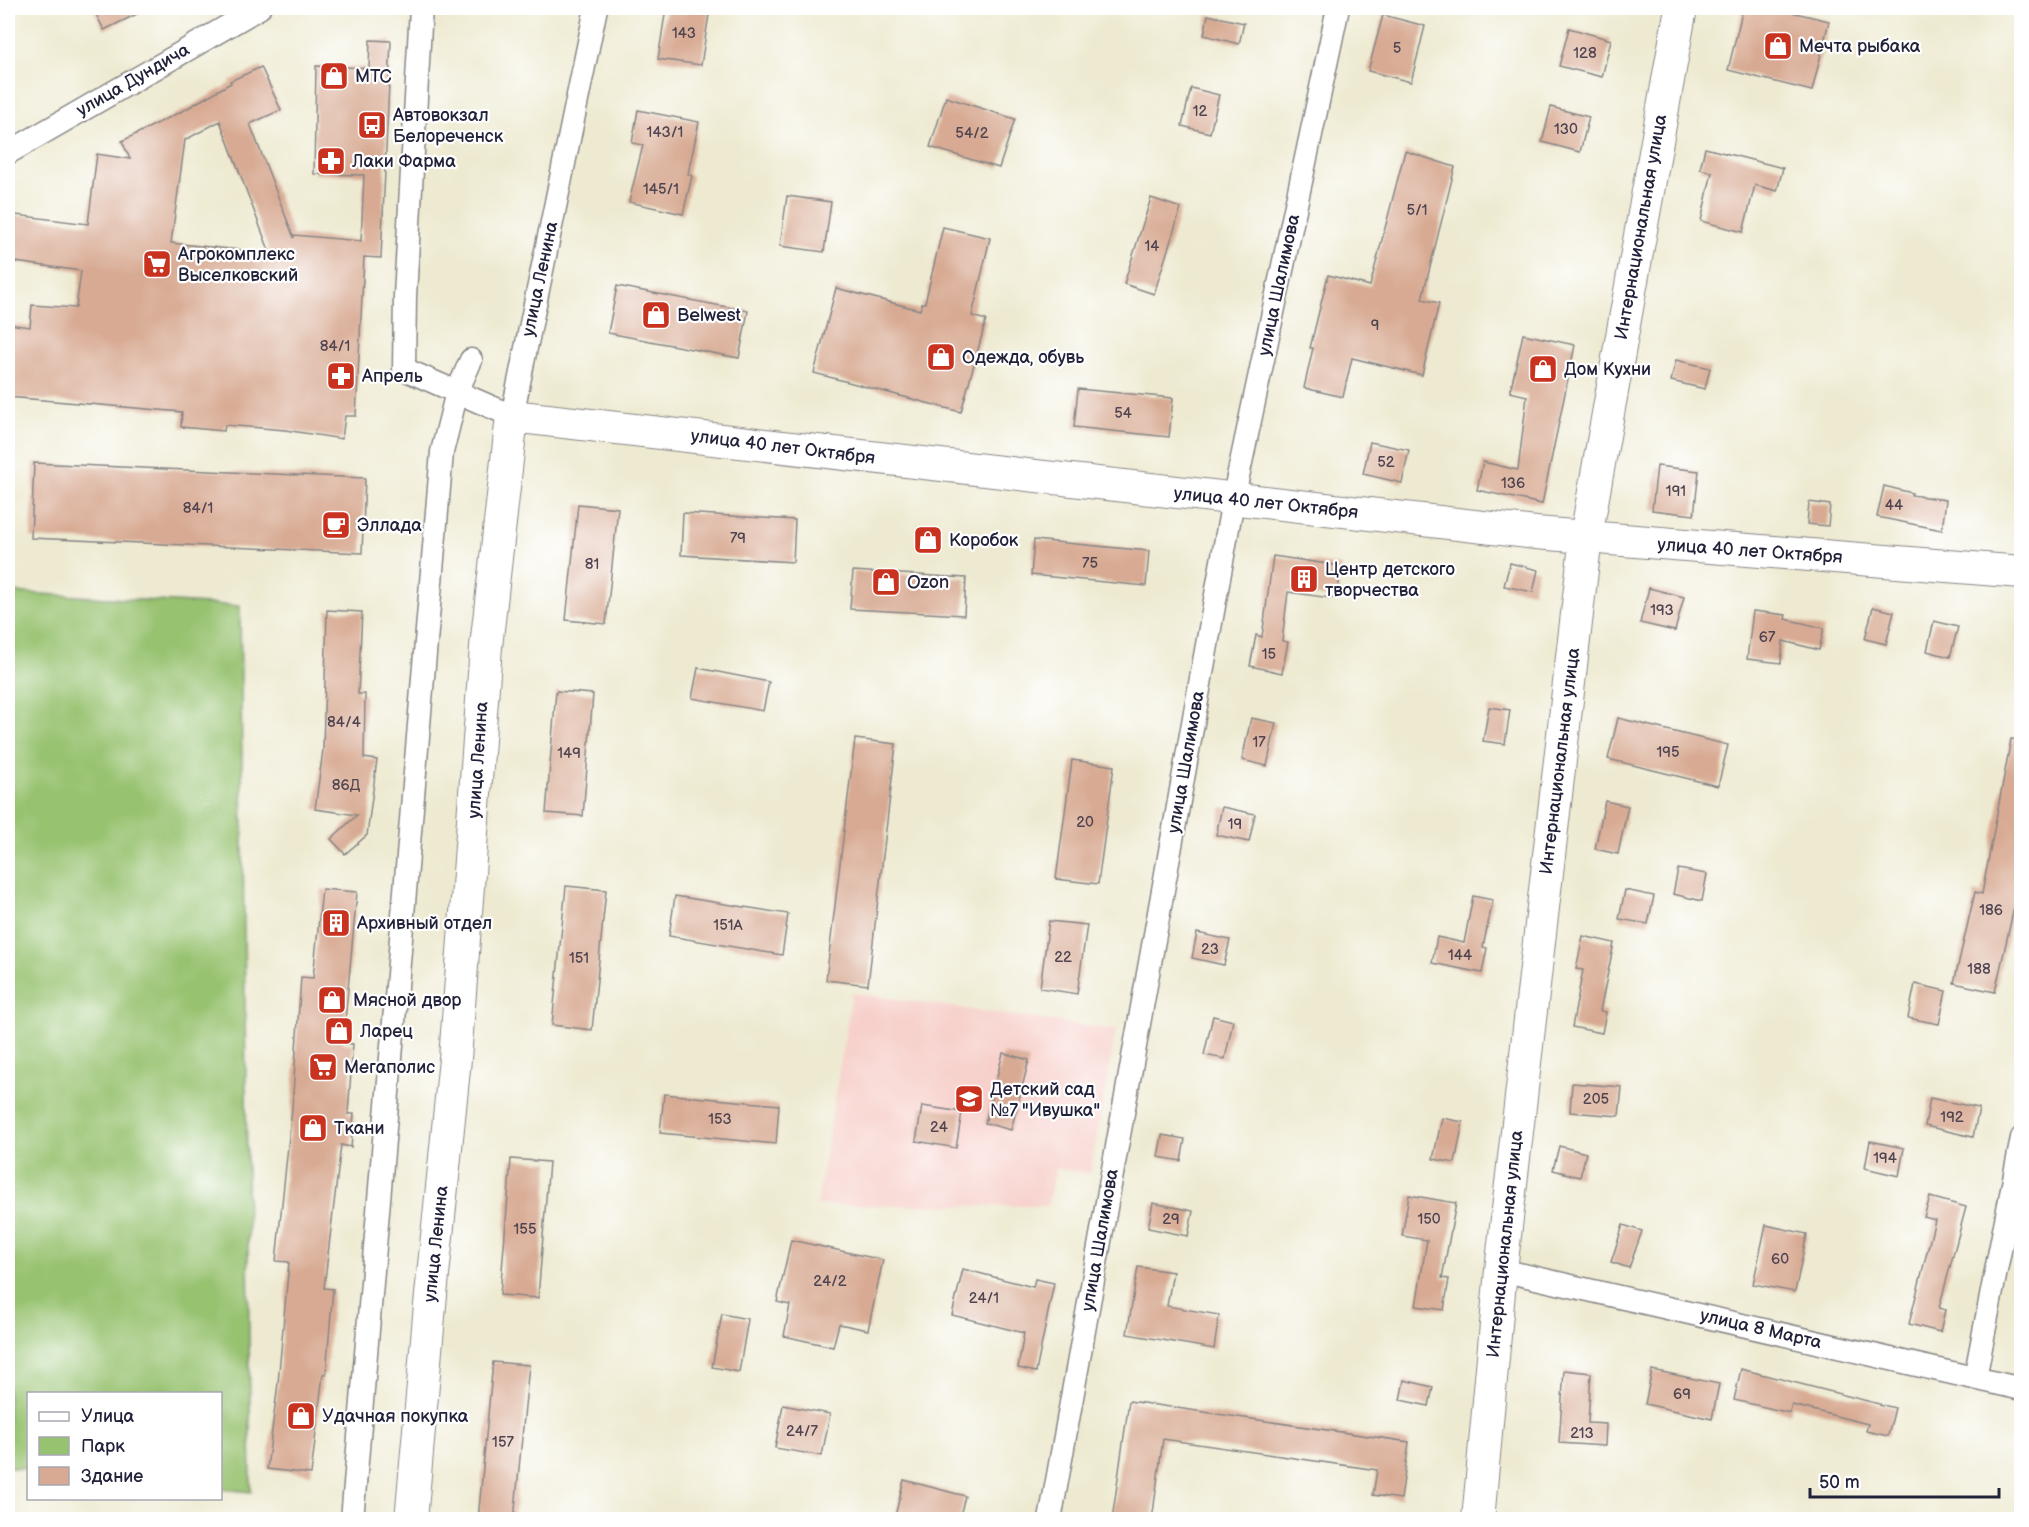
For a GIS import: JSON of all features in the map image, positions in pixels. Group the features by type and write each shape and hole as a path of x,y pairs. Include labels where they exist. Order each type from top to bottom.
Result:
{"street":[{"name":"улица Дундича","path":"8,153 259,8"},
{"path":"421,8 405,296 404,369 512,416"},
{"name":"улица Ленина","path":"411,1520 456,1048 486,647 512,416 596,8"},
{"name":"улица Шалимова","path":"1050,1520 1233,500 1338,8"},
{"name":"Интернациональная улица","path":"1478,1520 1501,1270 1586,536 1681,8"},
{"path":"352,1520 442,452 457,392 471,360"},
{"name":"улица 40 лет Октября","path":"512,416 1233,500 1586,536 2022,572"},
{"path":"1975,1378 2022,1138"},
{"name":"улица 8 Марта","path":"1501,1270 2022,1389"}],"shaded area":[{"name":"Детский сад №7 \"Ивушка\"","path":"852,993 1116,1030 1090,1174 1056,1168 1047,1206 817,1205"}],"green space":[{"path":"8,592 240,606 251,1492 222,1489 222,1392 27,1392 27,1469 8,1467"}],"building":[{"path":"93,8 149,8 104,30"},
{"path":"666,8 710,8 701,65 658,59"},
{"name":"Мечта рыбака","path":"1743,8 1775,8 1829,21 1812,91 1728,70"},
{"path":"1208,15 1244,23 1239,44 1204,35"},
{"path":"1383,15 1425,26 1411,82 1368,71"},
{"path":"1569,28 1611,40 1602,77 1559,66"},
{"path":"370,40 391,41 381,258 364,257 356,416 345,416 342,439 285,430 225,425 224,431 181,427 182,412 8,397 8,324 30,327 32,305 76,308 81,271 8,261 8,214 88,224 97,154 130,159 122,141 186,109 231,83 230,81 261,67 281,110 250,124 294,238 294,235 361,241 364,175 314,174 316,66 369,68","holes":["220,121 270,253 171,243 185,140"]},
{"path":"1191,88 1219,95 1210,133 1182,126"},
{"path":"946,97 1015,119 999,168 930,147"},
{"path":"1551,107 1589,117 1580,152 1542,142"},
{"path":"638,110 699,122 688,174 692,176 683,214 629,202 643,145 632,143"},
{"path":"1705,148 1783,168 1777,191 1755,185 1743,232 1701,221 1712,172 1700,169"},
{"path":"1405,151 1455,167 1422,299 1439,303 1422,375 1352,358 1343,397 1304,388 1313,348 1310,348 1328,275 1370,286"},
{"path":"787,196 831,202 824,252 780,246"},
{"path":"1151,198 1181,208 1154,294 1124,284"},
{"path":"943,227 990,238 972,316 986,320 961,412 814,373 836,288 920,310 922,303 925,303"},
{"path":"617,286 748,311 739,358 608,333"},
{"path":"1523,334 1575,345 1542,504 1477,490 1483,462 1518,470 1527,396 1510,392"},
{"path":"1676,360 1710,368 1705,389 1671,381"},
{"path":"1078,389 1173,398 1169,437 1074,427"},
{"path":"1370,442 1409,450 1402,483 1363,474"},
{"path":"34,463 365,478 362,553 31,538"},
{"path":"1657,466 1699,471 1694,515 1652,510"},
{"path":"1884,486 1912,493 1911,495 1946,500 1942,530 1877,517"},
{"path":"1809,502 1830,505 1828,526 1807,524"},
{"path":"578,504 618,508 606,624 566,620"},
{"path":"683,513 795,520 793,562 681,555"},
{"path":"1034,540 1149,551 1146,586 1031,575"},
{"name":"Центр детского творчества","path":"1273,556 1341,566 1337,599 1288,592 1282,641 1288,642 1282,673 1250,666 1256,635 1262,637"},
{"path":"1510,563 1538,570 1533,592 1504,586"},
{"path":"853,571 966,578 964,615 850,609"},
{"path":"1649,588 1684,597 1675,631 1640,623"},
{"path":"1873,607 1894,612 1886,644 1865,639"},
{"path":"327,610 362,612 358,694 365,694 364,758 377,760 367,835 345,854 331,839 357,815 315,809 323,750"},
{"path":"1753,611 1786,615 1785,619 1824,628 1819,650 1783,641 1781,663 1747,659"},
{"path":"1934,621 1958,627 1950,657 1927,651"},
{"path":"698,668 769,682 763,711 692,698"},
{"path":"556,691 593,694 583,816 546,813"},
{"path":"1489,707 1510,710 1505,744 1483,741"},
{"path":"1251,718 1276,723 1267,766 1242,760"},
{"path":"1618,718 1728,745 1718,786 1608,759"},
{"path":"855,739 896,744 868,985 826,980"},
{"path":"2011,739 2022,740 2022,872 1995,992 1954,983 1975,892 1982,894"},
{"path":"1072,760 1114,766 1098,884 1056,879"},
{"path":"1605,801 1628,806 1618,854 1595,849"},
{"path":"1222,807 1255,814 1249,842 1216,835"},
{"path":"1678,869 1707,874 1702,901 1673,894"},
{"path":"566,886 606,890 592,1030 552,1025"},
{"path":"322,889 357,892 343,1043 353,1044 348,1114 354,1114 351,1147 341,1145 324,1288 333,1289 326,1374 323,1374 311,1474 267,1469 278,1383 289,1262 276,1261 292,1108 301,977 313,978"},
{"path":"1625,890 1654,896 1648,924 1619,919"},
{"path":"675,896 788,914 782,955 669,936"},
{"path":"1473,896 1493,900 1483,947 1487,948 1482,973 1432,963 1437,937 1464,943"},
{"path":"1049,921 1087,925 1077,994 1040,988"},
{"path":"1197,933 1230,940 1224,965 1192,958"},
{"path":"1583,936 1614,943 1600,1011 1606,1012 1602,1033 1572,1027 1583,970 1576,969"},
{"path":"1915,984 1946,991 1939,1024 1908,1018"},
{"path":"1213,1016 1233,1021 1225,1059 1204,1055"},
{"path":"1003,1053 1029,1060 1011,1130 985,1123"},
{"path":"1572,1083 1622,1087 1619,1116 1570,1112"},
{"path":"664,1094 779,1105 776,1144 660,1133"},
{"path":"1930,1098 1979,1108 1973,1137 1925,1126"},
{"path":"922,1106 962,1112 956,1148 916,1141"},
{"path":"1442,1118 1463,1122 1455,1163 1433,1159"},
{"path":"1162,1135 1185,1139 1181,1161 1158,1157"},
{"path":"1870,1141 1904,1148 1899,1176 1865,1168"},
{"path":"1559,1146 1586,1153 1580,1177 1553,1170"},
{"path":"511,1159 549,1162 538,1298 500,1295"},
{"path":"1409,1195 1456,1203 1442,1278 1449,1279 1444,1310 1416,1306 1427,1240 1402,1236"},
{"path":"1930,1197 1966,1207 1939,1308 1945,1310 1940,1332 1909,1324 1935,1220 1924,1217"},
{"path":"1153,1203 1193,1211 1188,1236 1148,1228"},
{"path":"1623,1225 1642,1231 1629,1268 1611,1262"},
{"path":"1766,1225 1807,1234 1795,1292 1753,1284"},
{"path":"791,1240 883,1260 868,1330 839,1324 833,1347 784,1336 790,1305 777,1302"},
{"path":"1138,1267 1173,1272 1167,1306 1219,1315 1214,1349 1127,1334"},
{"path":"963,1269 1033,1287 1035,1279 1054,1283 1036,1372 1018,1368 1024,1333 952,1315"},
{"path":"722,1314 748,1319 739,1372 712,1367"},
{"path":"493,1362 529,1365 514,1520 478,1520"},
{"path":"1741,1369 1895,1408 1888,1436 1866,1431 1868,1424 1792,1405 1790,1413 1734,1400"},
{"path":"1564,1370 1591,1373 1588,1423 1606,1424 1605,1446 1559,1443"},
{"path":"1652,1370 1719,1384 1712,1419 1645,1404"},
{"path":"1404,1380 1433,1387 1429,1406 1400,1400"},
{"path":"1129,1401 1409,1442 1401,1499 1373,1495 1377,1470 1163,1439 1152,1520 1112,1520"},
{"path":"783,1405 830,1414 822,1456 775,1448"},
{"path":"904,1480 965,1496 959,1520 894,1520"}],"place":[{"name":"Мечта рыбака","path":"1778,46"},
{"name":"МТС","path":"334,76"},
{"name":"Автовокзал Белореченск","path":"372,125"},
{"name":"Лаки Фарма","path":"331,161"},
{"name":"Агрокомплекс Выселковский","path":"157,264"},
{"name":"Belwest","path":"656,315"},
{"name":"Одежда, обувь","path":"941,357"},
{"name":"Дом Кухни","path":"1543,369"},
{"name":"Апрель","path":"341,376"},
{"name":"Эллада","path":"336,525"},
{"name":"Коробок","path":"928,540"},
{"name":"Центр детского творчества","path":"1304,579"},
{"name":"Ozon","path":"886,582"},
{"name":"Архивный отдел","path":"336,923"},
{"name":"Мясной двор","path":"332,1000"},
{"name":"Ларец","path":"339,1031"},
{"name":"Мегаполис","path":"323,1067"},
{"name":"Детский сад №7 \"Ивушка\"","path":"969,1099"},
{"name":"Ткани","path":"313,1128"},
{"name":"Удачная покупка","path":"301,1416"}]}
